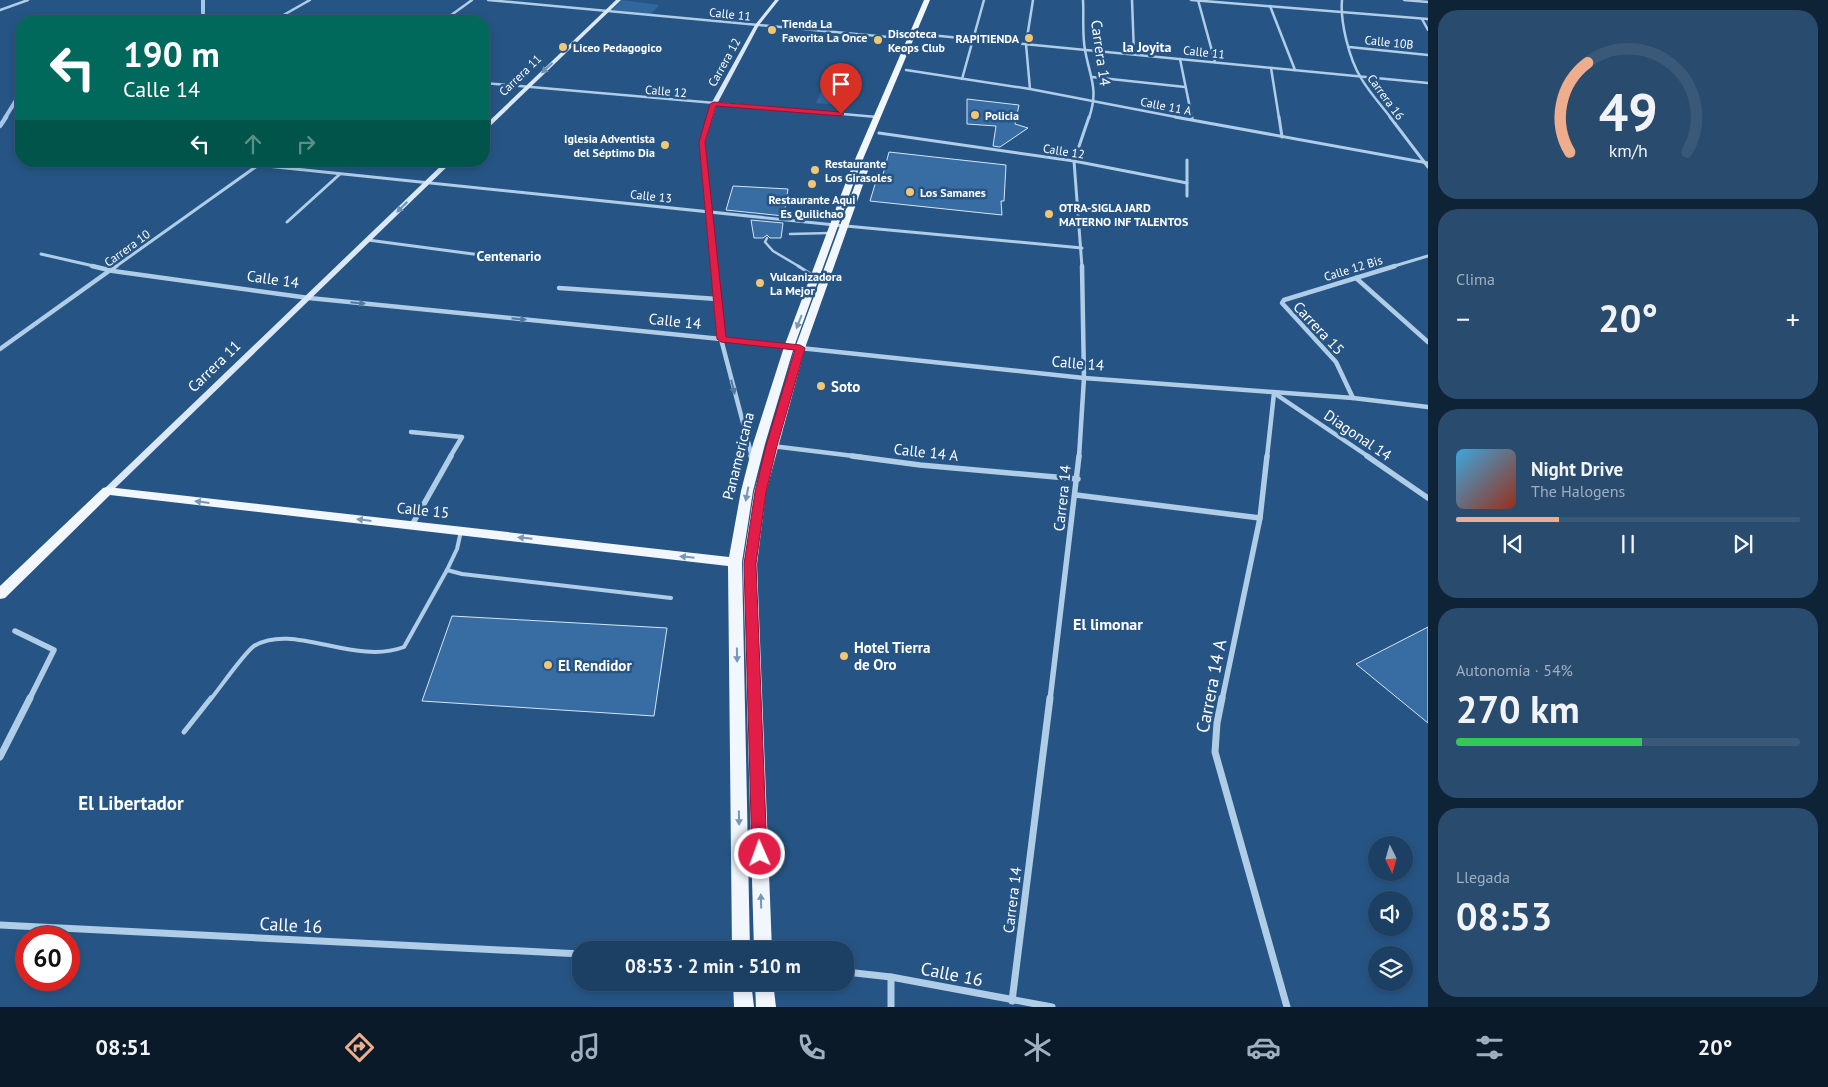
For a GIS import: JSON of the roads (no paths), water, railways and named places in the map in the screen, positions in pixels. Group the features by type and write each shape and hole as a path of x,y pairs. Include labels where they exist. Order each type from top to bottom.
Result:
{"main road":[{"name":"Panamericana","path":"763,941 750,564 760,492 795,347 816,277 906,70 914,36 926,0"},
{"name":"Panamericana","path":"741,941 735,562 753,465 837,228 854,171 914,36 934,0"},
{"name":"Calle 15","path":"107,491 735,562"},
{"name":"Carrera 11","path":"0,594 107,491"},
{"path":"743,991 744,1007"},
{"path":"765,991 766,1007"}],"street":[{"path":"0,10 28,0"},
{"path":"284,15 310,0"},
{"path":"451,15 472,0"},
{"name":"Calle 11","path":"488,0 757,25 973,39 1428,83"},
{"name":"Carrera 11","path":"490,122 619,0"},
{"name":"Carrera 12","path":"753,465 721,339 702,142 714,104 757,25 777,0"},
{"path":"962,79 984,0"},
{"path":"1030,89 1026,44 1033,0"},
{"name":"Carrera 14","path":"1012,1001 1078,479 1084,378 1082,248 1074,161 1095,101 1092,78 1084,49 1083,0"},
{"path":"1132,0 1134,54"},
{"path":"1191,0 1428,19"},
{"path":"1198,0 1215,62"},
{"name":"Carrera 16","path":"1342,0 1341,12 1349,47 1360,77 1428,167"},
{"path":"1404,0 1428,2"},
{"path":"1270,6 1296,70"},
{"path":"1422,19 1428,30"},
{"name":"Calle 10B","path":"1349,47 1428,55"},
{"path":"1180,59 1192,119"},
{"path":"1271,68 1282,137"},
{"name":"Calle 11 A","path":"906,70 1030,89 1428,163"},
{"path":"1092,78 1185,87"},
{"name":"Calle 12","path":"490,84 877,117"},
{"name":"Calle 12","path":"879,133 1074,161 1187,183"},
{"path":"1186,196 1188,180 1187,160"},
{"name":"Carrera 10","path":"0,349 258,167"},
{"name":"Calle 13","path":"269,167 710,212 837,228 1082,248"},
{"name":"Carrera 11","path":"107,491 444,167"},
{"path":"287,222 340,174"},
{"path":"368,240 503,258"},
{"name":"Calle 14","path":"41,254 113,270 309,298 721,339 1084,378 1353,398 1428,407"},
{"name":"Calle 12 Bis","path":"1284,300 1427,256"},
{"path":"1356,278 1428,342"},
{"path":"559,288 716,300"},
{"name":"Carrera 15","path":"1284,300 1282,303 1284,306 1336,362 1353,398"},
{"name":"Diagonal 14","path":"1274,393 1428,498"},
{"name":"Carrera 14 A","path":"1274,393 1260,518 1217,723 1215,752 1287,1007"},
{"path":"411,432 462,437 412,526"},
{"name":"Calle 14 A","path":"772,446 920,465 1078,479"},
{"path":"1076,495 1260,518"},
{"path":"0,757 54,650 15,631"},
{"name":"Calle 16","path":"0,925 572,954"},
{"name":"Calle 16","path":"854,973 890,977 1052,1007"},
{"path":"890,977 891,1007"}],"lane":[{"path":"790,234 837,228"},
{"path":"767,238 765,242 773,251 816,277"},
{"path":"184,732 253,647 273,638 287,638 375,654 397,652 404,647 457,549 461,531"},
{"path":"446,570 462,574 671,598"}],"waterway":[{"path":"203,0 203,15"},
{"path":"5,118 15,102"},
{"path":"0,126 6,117"}],"place":[{"name":"Tienda La Favorita La Once","path":"772,30"},
{"name":"RAPITIENDA","path":"1029,38"},
{"name":"Discoteca Keops Club","path":"878,40"},
{"name":"Liceo Pedagogico","path":"563,47"},
{"name":"Policia","path":"975,115"},
{"name":"Iglesia Adventista del Séptimo Dia","path":"665,145"},
{"name":"Restaurante Los Girasoles","path":"815,170"},
{"name":"Restaurante Aqui Es Quilichao","path":"812,184"},
{"name":"Los Samanes","path":"910,192"},
{"name":"OTRA-SIGLA JARD MATERNO INF TALENTOS","path":"1049,214"},
{"name":"Vulcanizadora La Mejor","path":"760,283"},
{"name":"Soto","path":"821,386"},
{"name":"Hotel Tierra de Oro","path":"844,656"},
{"name":"El Rendidor","path":"548,665"}],"district":[{"name":"la Joyita","path":"1147,47"},
{"name":"Centenario","path":"509,256"},
{"name":"El limonar","path":"1108,624"},
{"name":"El Libertador","path":"131,803"}]}
